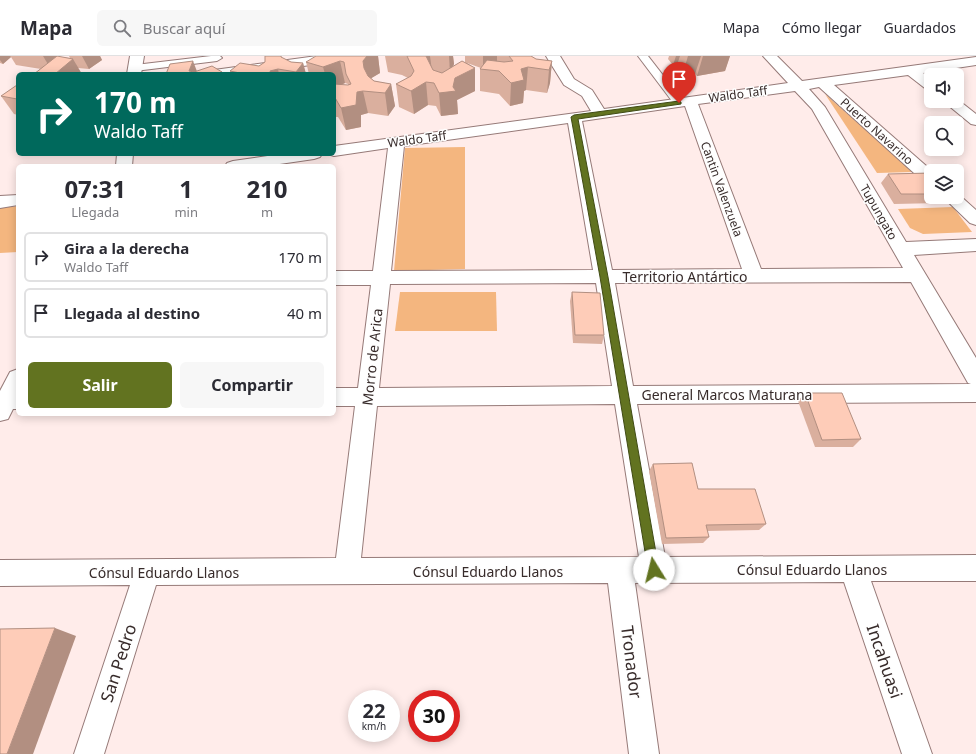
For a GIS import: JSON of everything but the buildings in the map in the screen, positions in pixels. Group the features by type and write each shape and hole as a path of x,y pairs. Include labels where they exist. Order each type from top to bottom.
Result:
{"street":[{"path":"229,72 347,56"},
{"path":"553,56 569,82 586,93 600,114"},
{"name":"Tupungato","path":"770,56 818,107 976,377"},
{"name":"Waldo Taff","path":"336,151 822,83 912,66 976,61"},
{"path":"912,66 924,79"},
{"name":"Puerto Navarino","path":"822,83 924,173"},
{"name":"Cantin Valenzuela","path":"684,102 754,276"},
{"path":"959,108 976,121"},
{"path":"574,117 604,277 654,570"},
{"name":"Morro de Arica","path":"347,572 397,142"},
{"path":"246,164 300,156"},
{"path":"0,202 16,200"},
{"path":"959,204 976,219"},
{"path":"900,249 976,245"},
{"name":"Territorio Antártico","path":"336,278 916,275"},
{"path":"6,403 16,382"},
{"name":"General Marcos Maturana","path":"336,398 976,392"},
{"name":"Incahuasi","path":"853,568 917,754"},
{"name":"Cónsul Eduardo Llanos","path":"0,574 976,568"},
{"name":"Tronador","path":"620,570 644,754"},
{"name":"San Pedro","path":"89,754 148,572"}],"lane":[{"path":"643,56 684,102"},
{"path":"135,66 216,58"}],"shaded area":[{"path":"825,94 913,172 877,173"},
{"path":"465,147 465,269 394,271 405,148"},
{"path":"16,206 16,252 0,253 0,208"},
{"path":"953,207 972,232 923,234 910,228 898,209"},
{"path":"400,292 496,292 497,331 395,331"}],"route":[{"path":"654,570 604,277 574,117 679,103"}]}
